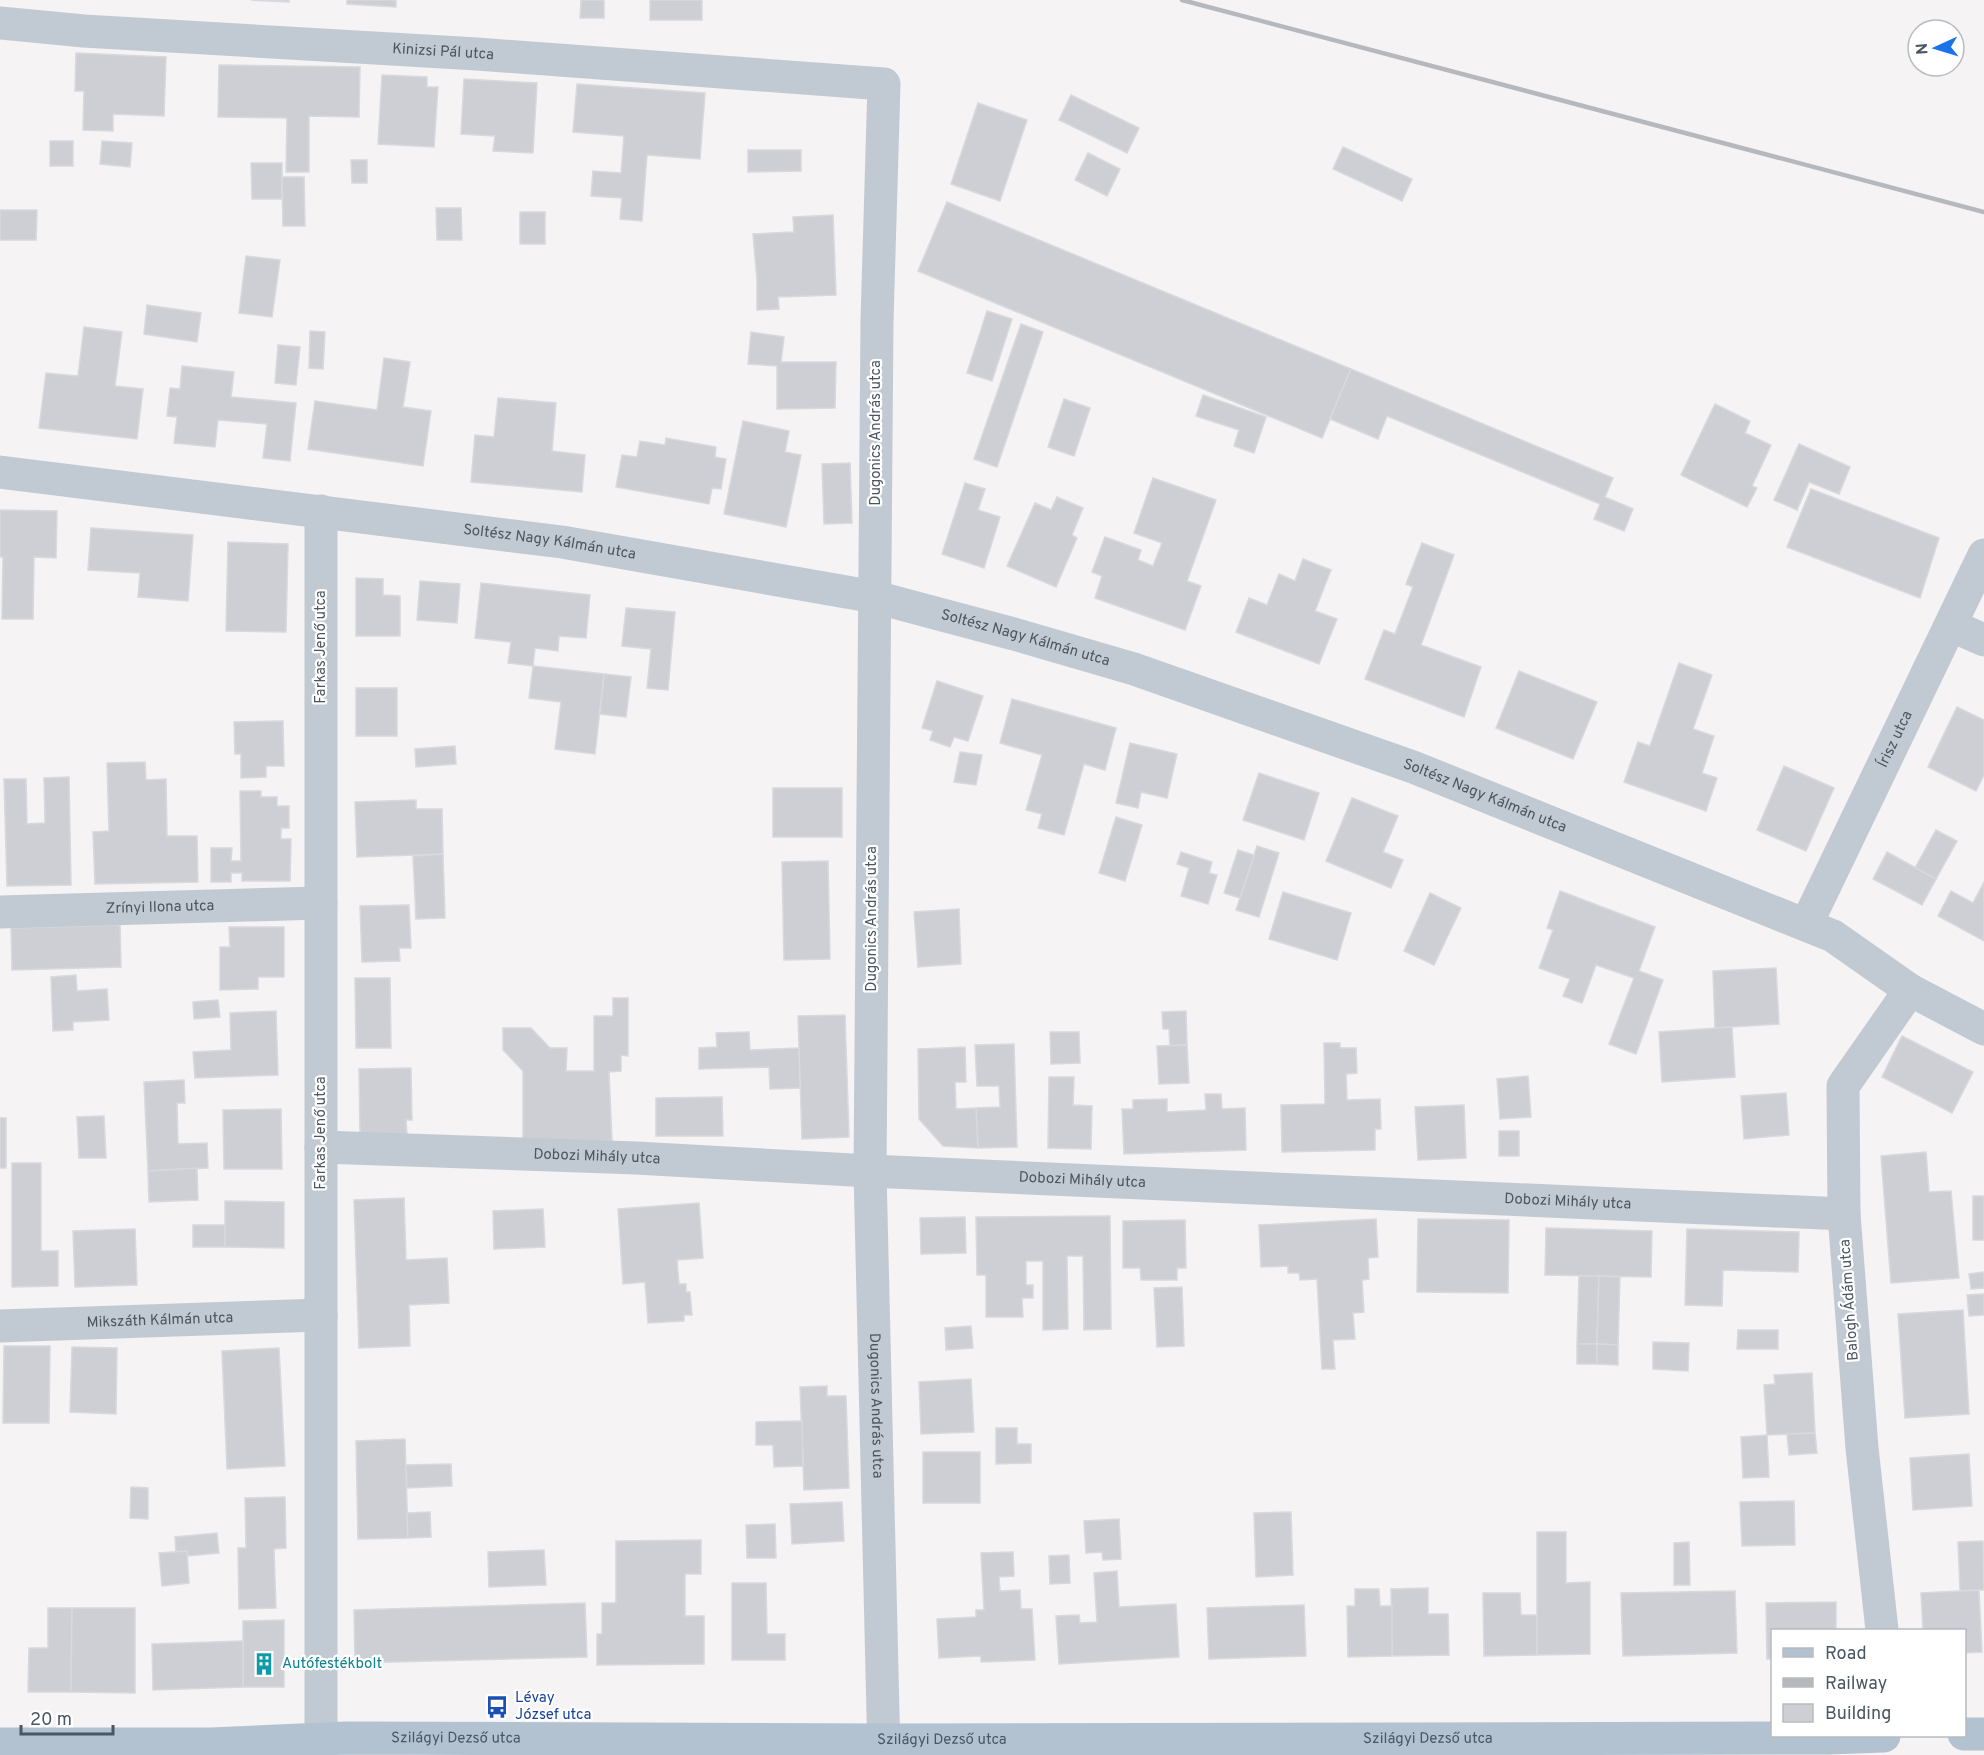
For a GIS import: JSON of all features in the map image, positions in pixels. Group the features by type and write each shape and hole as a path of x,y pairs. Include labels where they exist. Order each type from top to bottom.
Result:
{"main road":[{"path":"1966,1734 1984,1734"},
{"name":"Szilágyi Dezső utca","path":"0,1744 884,1748 1844,1737"}],"street":[{"name":"Kinizsi Pál utca","path":"0,23 84,31 489,55 885,84"},
{"name":"Dugonics András utca","path":"884,1748 870,1171 877,321 885,84"},
{"name":"Soltész Nagy Kálmán utca","path":"0,472 562,542 875,597 1134,669 1424,771 1833,936 1910,990 1984,1029"},
{"name":"Farkas Jenő utca","path":"321,511 321,1747"},
{"name":"Írisz utca","path":"1806,925 1952,626 1984,555"},
{"path":"1952,626 1984,640"},
{"name":"Zrínyi Ilona utca","path":"0,912 321,903"},
{"name":"Balogh Ádám utca","path":"1882,1629 1862,1448 1844,1214 1843,1086 1910,990"},
{"name":"Dobozi Mihály utca","path":"321,1147 636,1158 870,1171 1844,1214"},
{"name":"Mikszáth Kálmán utca","path":"0,1326 321,1315"},
{"path":"1892,1737 1894,1755"}],"building":[{"path":"251,0 289,0 289,2"},
{"path":"347,0 396,0 396,7 347,4"},
{"path":"581,0 604,0 604,18 580,18"},
{"path":"650,0 702,0 702,20 650,20"},
{"path":"76,53 166,57 164,116 113,114 113,131 83,130 84,91 75,91"},
{"path":"219,65 360,67 359,117 309,116 309,172 286,172 287,118 218,117"},
{"path":"382,75 427,77 427,87 438,87 434,147 378,144"},
{"path":"464,79 537,83 533,153 493,151 495,136 461,134"},
{"path":"577,84 705,93 700,159 647,155 642,221 620,219 622,198 591,196 593,171 621,173 624,136 573,132"},
{"path":"1071,95 1139,128 1127,153 1059,120"},
{"path":"978,103 1027,120 1000,201 951,184"},
{"path":"50,141 73,141 73,166 50,166"},
{"path":"102,141 132,143 130,167 100,164"},
{"path":"1343,147 1412,179 1402,201 1333,169"},
{"path":"748,150 801,150 801,171 748,172"},
{"path":"1088,153 1120,169 1107,196 1075,180"},
{"path":"351,160 367,160 367,183 352,183"},
{"path":"251,163 282,163 282,199 252,199"},
{"path":"282,177 304,177 305,226 283,226"},
{"path":"947,202 1351,369 1322,438 918,271"},
{"path":"436,208 461,208 462,240 437,240"},
{"path":"0,210 37,210 36,240 0,240"},
{"path":"520,212 545,212 545,244 520,244"},
{"path":"833,215 836,295 778,297 779,309 757,310 753,234 794,232 793,217"},
{"path":"246,256 280,260 272,317 239,313"},
{"path":"147,305 201,313 197,342 144,334"},
{"path":"987,311 1012,319 992,381 967,373"},
{"path":"1021,324 1043,332 997,467 974,459"},
{"path":"84,327 122,332 115,386 143,389 137,439 39,428 46,373 78,376"},
{"path":"310,331 325,332 323,369 309,368"},
{"path":"751,332 784,337 781,362 836,362 835,408 777,409 777,366 748,364"},
{"path":"278,345 300,347 296,385 275,383"},
{"path":"384,358 410,362 403,407 431,411 423,466 308,449 315,401 377,410"},
{"path":"182,366 234,372 231,397 296,403 290,461 263,458 267,424 218,420 215,447 174,443 177,417 167,416 170,388 180,389"},
{"path":"1351,369 1613,478 1605,497 1633,509 1624,531 1594,519 1600,504 1387,416 1378,439 1330,419"},
{"path":"1203,395 1266,417 1254,453 1234,446 1239,430 1196,416"},
{"path":"498,398 556,403 552,451 585,455 582,492 471,482 475,435 494,437"},
{"path":"1064,399 1090,408 1074,456 1048,447"},
{"path":"1715,404 1750,421 1745,433 1771,445 1752,486 1757,488 1747,507 1681,475"},
{"path":"743,421 789,431 785,452 801,455 786,527 724,514"},
{"path":"666,438 716,447 715,457 726,459 721,489 712,488 709,504 616,487 622,455 637,457 640,441 665,445"},
{"path":"1799,444 1850,467 1839,494 1809,482 1797,510 1774,500"},
{"path":"850,463 852,523 824,524 822,464"},
{"path":"1153,478 1216,500 1187,581 1201,586 1185,630 1095,598 1102,576 1092,572 1105,537 1141,550 1138,560 1153,566 1162,543 1134,533"},
{"path":"965,483 985,489 978,510 1000,517 984,568 942,554"},
{"path":"1811,489 1939,538 1920,598 1787,547"},
{"path":"1057,497 1083,508 1072,535 1077,538 1056,587 1007,566 1035,503 1051,510"},
{"path":"0,510 57,511 56,558 34,557 33,619 2,619 3,557 0,557"},
{"path":"91,528 193,535 188,601 138,597 140,573 88,570"},
{"path":"228,542 288,544 286,632 226,631"},
{"path":"1422,543 1454,555 1421,645 1481,667 1464,717 1365,679 1384,630 1395,634 1413,587 1406,584"},
{"path":"1303,559 1331,570 1315,611 1337,619 1319,664 1236,632 1249,598 1267,605 1279,574 1295,581"},
{"path":"356,578 383,579 383,595 400,596 400,636 356,636"},
{"path":"420,581 460,584 457,623 417,620"},
{"path":"481,583 590,595 586,638 559,636 558,651 535,648 533,666 508,663 511,642 475,638"},
{"path":"626,608 675,612 668,690 647,688 651,649 622,646"},
{"path":"1679,663 1712,675 1693,729 1714,736 1702,773 1717,778 1706,811 1624,782 1638,742 1650,746"},
{"path":"533,666 604,674 595,754 555,749 561,702 529,698"},
{"path":"1519,671 1597,702 1573,759 1496,728"},
{"path":"604,674 631,677 626,717 600,714"},
{"path":"937,681 983,696 968,741 954,737 950,747 930,740 933,731 922,728"},
{"path":"356,688 397,688 397,736 356,736"},
{"path":"1012,699 1116,728 1105,770 1084,764 1064,835 1038,828 1042,814 1026,810 1042,755 1000,743"},
{"path":"1957,707 1984,720 1984,775 1976,791 1928,767"},
{"path":"283,721 284,766 266,766 266,777 241,778 241,754 235,754 234,722"},
{"path":"1130,743 1177,754 1167,798 1141,792 1138,808 1116,803"},
{"path":"455,746 456,764 416,767 415,749"},
{"path":"960,752 982,755 976,785 954,782"},
{"path":"145,762 146,780 166,779 167,836 197,836 198,882 95,884 93,832 109,831 107,763"},
{"path":"1784,766 1834,788 1806,851 1757,830"},
{"path":"1259,773 1319,793 1304,840 1243,820"},
{"path":"69,777 71,885 7,886 4,779 26,779 27,824 45,823 44,778"},
{"path":"773,788 842,788 842,837 773,837"},
{"path":"240,791 261,791 261,797 277,797 277,806 289,806 289,828 281,828 281,839 291,839 290,881 242,881 242,873 231,873 231,882 211,882 211,848 232,848 231,861 241,861"},
{"path":"1352,798 1398,816 1383,852 1403,860 1391,888 1326,861"},
{"path":"416,800 416,809 442,809 443,854 357,857 355,802"},
{"path":"1116,817 1142,825 1125,881 1099,873"},
{"path":"1936,830 1957,841 1936,879 1915,868"},
{"path":"1257,846 1279,853 1259,917 1236,910"},
{"path":"1238,850 1254,855 1240,898 1224,893"},
{"path":"1181,852 1212,862 1209,873 1217,875 1208,904 1181,896 1189,868 1177,864"},
{"path":"1887,852 1936,879 1922,905 1873,879"},
{"path":"443,854 445,918 416,919 413,856"},
{"path":"828,861 830,959 784,960 782,862"},
{"path":"1984,882 1984,941 1938,916 1951,891 1973,903"},
{"path":"1560,891 1655,927 1639,971 1663,980 1636,1054 1609,1044 1634,978 1596,965 1582,1003 1563,996 1570,979 1539,968 1553,930 1547,928"},
{"path":"1283,892 1351,913 1337,960 1269,939"},
{"path":"1430,893 1461,908 1434,965 1404,951"},
{"path":"409,905 411,948 399,948 400,961 362,962 360,906"},
{"path":"959,909 961,964 918,967 914,912"},
{"path":"120,925 121,967 12,970 11,928"},
{"path":"229,927 284,927 284,977 258,977 258,989 220,990 220,947 230,947"},
{"path":"1776,968 1779,1024 1715,1028 1713,971"},
{"path":"76,975 77,991 107,989 109,1020 73,1022 73,1030 53,1031 51,977"},
{"path":"355,978 390,978 391,1048 356,1048"},
{"path":"613,998 628,998 628,1056 621,1055 621,1071 609,1072 612,1141 523,1142 523,1071 503,1050 503,1028 531,1028 550,1048 567,1048 566,1071 594,1071 594,1016 613,1016"},
{"path":"218,1000 220,1017 194,1019 193,1002"},
{"path":"276,1011 278,1075 195,1078 193,1052 231,1050 230,1013"},
{"path":"1186,1011 1187,1045 1170,1046 1169,1029 1163,1029 1162,1012"},
{"path":"845,1015 849,1137 802,1139 798,1016"},
{"path":"1732,1027 1735,1077 1662,1082 1659,1032"},
{"path":"749,1032 750,1050 799,1048 800,1088 770,1089 769,1067 699,1069 699,1048 717,1047 716,1033"},
{"path":"1050,1032 1079,1032 1080,1063 1051,1064"},
{"path":"1902,1036 1973,1072 1952,1113 1882,1077"},
{"path":"1324,1043 1340,1043 1340,1048 1356,1048 1357,1073 1346,1074 1347,1100 1380,1099 1381,1129 1375,1129 1375,1150 1282,1152 1281,1105 1325,1104"},
{"path":"1014,1044 1017,1147 978,1148 976,1108 1000,1107 999,1086 977,1086 975,1045"},
{"path":"1187,1045 1189,1083 1159,1084 1157,1046"},
{"path":"965,1047 966,1082 955,1082 956,1109 976,1108 978,1148 943,1146 919,1119 918,1049"},
{"path":"411,1068 412,1120 406,1120 407,1135 360,1137 359,1069"},
{"path":"1528,1076 1531,1117 1500,1119 1497,1079"},
{"path":"1049,1077 1074,1077 1073,1105 1092,1106 1091,1149 1048,1148"},
{"path":"184,1080 185,1103 177,1103 178,1144 207,1143 208,1168 148,1171 144,1082"},
{"path":"1786,1093 1789,1135 1744,1139 1741,1096"},
{"path":"1205,1094 1221,1094 1222,1109 1245,1108 1246,1150 1124,1154 1122,1109 1133,1109 1133,1100 1167,1099 1167,1112 1206,1110"},
{"path":"722,1097 723,1136 656,1136 656,1098"},
{"path":"1464,1105 1466,1158 1418,1160 1415,1107"},
{"path":"281,1109 282,1169 224,1169 223,1110"},
{"path":"104,1116 106,1158 79,1158 77,1117"},
{"path":"0,1118 6,1118 6,1168 0,1168"},
{"path":"1499,1131 1519,1131 1519,1156 1499,1156"},
{"path":"1926,1152 1929,1192 1951,1191 1959,1278 1891,1283 1881,1156"},
{"path":"12,1163 41,1163 41,1251 58,1251 58,1286 12,1287"},
{"path":"197,1168 198,1200 149,1202 148,1171"},
{"path":"1973,1196 1984,1196 1984,1240 1973,1240"},
{"path":"404,1198 406,1260 447,1258 449,1303 409,1305 410,1346 359,1348 354,1200"},
{"path":"225,1201 284,1202 284,1248 225,1247"},
{"path":"699,1203 703,1258 677,1260 679,1284 686,1284 686,1292 690,1292 692,1315 684,1315 684,1321 648,1323 645,1282 623,1284 618,1209"},
{"path":"543,1209 545,1247 494,1249 493,1211"},
{"path":"1110,1216 1111,1329 1084,1330 1083,1256 1067,1256 1068,1329 1043,1330 1043,1261 1026,1261 1026,1285 1033,1285 1033,1298 1022,1298 1023,1317 986,1317 986,1275 977,1275 976,1217"},
{"path":"965,1217 966,1253 921,1254 920,1218"},
{"path":"1376,1219 1378,1257 1368,1258 1369,1279 1362,1280 1364,1312 1353,1313 1355,1339 1333,1340 1335,1369 1322,1369 1317,1279 1300,1280 1299,1273 1288,1273 1288,1266 1261,1267 1259,1225"},
{"path":"1418,1219 1509,1220 1508,1293 1417,1292"},
{"path":"1185,1220 1186,1268 1177,1268 1177,1280 1141,1280 1140,1268 1123,1268 1123,1221"},
{"path":"193,1225 225,1225 225,1247 193,1247"},
{"path":"1546,1228 1652,1231 1651,1277 1545,1275"},
{"path":"135,1229 137,1285 75,1287 73,1231"},
{"path":"1687,1229 1799,1232 1798,1272 1723,1270 1722,1306 1685,1305"},
{"path":"1984,1272 1984,1288 1971,1289 1969,1274"},
{"path":"1579,1276 1599,1276 1597,1344 1577,1344"},
{"path":"1599,1276 1620,1277 1618,1345 1597,1344"},
{"path":"1182,1287 1184,1346 1157,1347 1154,1288"},
{"path":"1984,1294 1984,1315 1969,1316 1967,1295"},
{"path":"1963,1310 1969,1414 1905,1418 1898,1314"},
{"path":"971,1326 973,1348 946,1350 945,1328"},
{"path":"1738,1330 1778,1330 1778,1349 1737,1349"},
{"path":"1653,1342 1689,1343 1688,1371 1653,1369"},
{"path":"1577,1344 1597,1344 1597,1364 1577,1364"},
{"path":"1597,1344 1618,1345 1618,1365 1597,1364"},
{"path":"4,1346 50,1346 49,1423 3,1423"},
{"path":"72,1347 117,1348 116,1414 70,1412"},
{"path":"279,1348 285,1466 227,1469 222,1351"},
{"path":"1812,1373 1815,1433 1767,1435 1764,1385 1775,1384 1774,1375"},
{"path":"971,1379 974,1432 921,1434 919,1382"},
{"path":"827,1386 827,1396 846,1396 849,1488 804,1490 800,1387"},
{"path":"802,1421 803,1466 774,1467 773,1445 756,1445 756,1422"},
{"path":"996,1428 1017,1428 1017,1444 1031,1444 1031,1463 996,1464"},
{"path":"1815,1433 1817,1453 1789,1455 1787,1434"},
{"path":"1767,1435 1769,1477 1743,1478 1741,1437"},
{"path":"405,1439 408,1538 358,1539 356,1441"},
{"path":"923,1452 980,1452 980,1503 923,1503"},
{"path":"1969,1454 1972,1506 1913,1510 1910,1458"},
{"path":"451,1464 452,1486 407,1488 406,1465"},
{"path":"131,1487 148,1488 148,1519 130,1518"},
{"path":"285,1497 286,1548 274,1549 276,1608 239,1609 238,1548 246,1548 245,1498"},
{"path":"1794,1501 1795,1545 1742,1546 1740,1502"},
{"path":"842,1502 844,1541 792,1544 790,1504"},
{"path":"430,1512 431,1537 408,1538 407,1513"},
{"path":"1291,1512 1293,1575 1256,1577 1254,1513"},
{"path":"1119,1519 1121,1559 1103,1560 1102,1552 1086,1553 1084,1521"},
{"path":"775,1524 776,1558 747,1558 746,1525"},
{"path":"1537,1532 1566,1532 1566,1583 1590,1582 1590,1654 1537,1655"},
{"path":"217,1533 219,1553 187,1556 187,1551 176,1552 175,1537"},
{"path":"701,1540 701,1574 685,1574 685,1616 704,1616 704,1664 597,1665 597,1634 602,1634 602,1603 616,1603 616,1541"},
{"path":"1983,1541 1984,1590 1960,1591 1958,1542"},
{"path":"1689,1542 1690,1585 1674,1585 1674,1543"},
{"path":"544,1550 546,1585 489,1587 488,1552"},
{"path":"187,1551 189,1583 162,1586 159,1553"},
{"path":"1013,1552 1014,1576 999,1577 1000,1591 1020,1590 1021,1609 1032,1609 1035,1660 981,1662 981,1656 939,1658 937,1619 976,1617 976,1610 984,1610 981,1553"},
{"path":"1069,1555 1070,1583 1050,1584 1049,1556"},
{"path":"1117,1571 1119,1607 1176,1604 1179,1657 1059,1664 1056,1616 1079,1615 1080,1623 1097,1622 1094,1573"},
{"path":"732,1583 766,1583 767,1634 785,1634 785,1660 732,1660"},
{"path":"1428,1588 1428,1614 1448,1614 1449,1655 1392,1656 1391,1589"},
{"path":"1355,1589 1379,1589 1380,1606 1392,1606 1392,1656 1348,1657 1347,1606 1355,1606"},
{"path":"1979,1590 1982,1652 1966,1653 1966,1629 1923,1629 1921,1593"},
{"path":"1735,1591 1737,1653 1623,1656 1621,1593"},
{"path":"1483,1593 1520,1593 1521,1615 1537,1615 1537,1655 1484,1656"},
{"path":"1836,1602 1836,1629 1771,1629 1771,1659 1767,1659 1766,1603"},
{"path":"585,1603 587,1657 355,1663 354,1610"},
{"path":"1304,1605 1306,1656 1209,1659 1207,1608"},
{"path":"48,1608 72,1608 71,1692 28,1692 29,1648 48,1648"},
{"path":"72,1608 135,1608 135,1693 71,1692"},
{"name":"Autófestékbolt","path":"284,1620 284,1687 243,1687 243,1621"},
{"path":"243,1641 243,1687 153,1690 152,1644"}],"railway":[{"path":"1182,0 1984,212"}],"place":[{"name":"Autófestékbolt","path":"264,1664"},
{"name":"Lévay József utca","path":"497,1707"}]}
